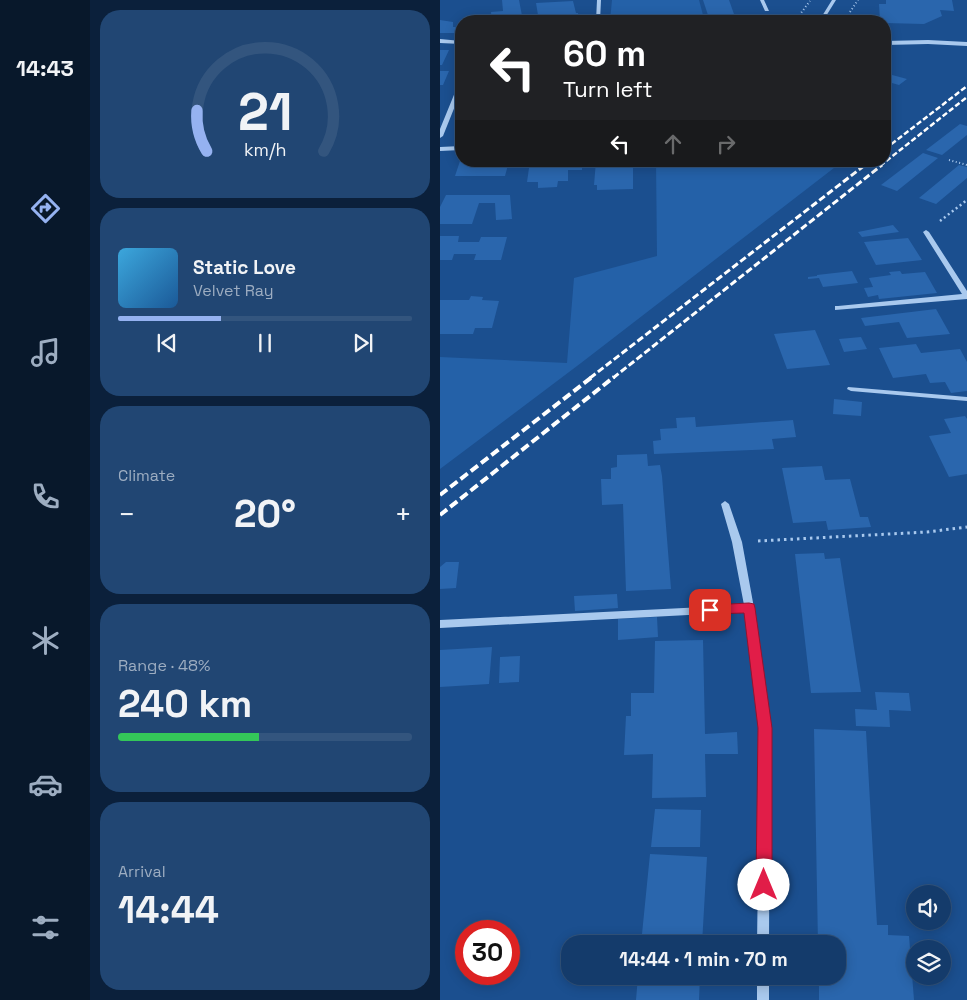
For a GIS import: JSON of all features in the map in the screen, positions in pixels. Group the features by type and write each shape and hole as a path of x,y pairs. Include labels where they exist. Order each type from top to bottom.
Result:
{"street":[{"path":"598,15 599,0"},
{"path":"762,0 767,10"},
{"path":"825,15 834,0"},
{"path":"440,41 455,42"},
{"path":"891,43 967,44"},
{"path":"440,136 455,99"},
{"path":"440,149 455,148"},
{"path":"838,308 967,296 926,232"},
{"path":"725,504 737,542 749,608 765,728 764,935"},
{"path":"440,624 749,608"},
{"path":"763,985 763,1000"}],"lane":[{"path":"850,389 967,399"}],"path":[{"path":"799,15 810,0"},
{"path":"949,160 967,165"},
{"path":"926,232 967,200"},
{"path":"737,542 927,532 967,527"}],"shaded area":[{"path":"612,0 699,0 703,15 611,15"},
{"path":"656,167 835,167 440,469 440,357 567,363 574,278 657,256"}],"building":[{"path":"502,0 519,0 522,15 491,15 491,12 503,11"},
{"path":"703,0 729,0 734,15 708,15"},
{"path":"886,0 952,0 954,11 940,10 942,16 924,24 891,23 891,15 880,15 879,4 886,4"},
{"path":"573,1 578,15 538,15 536,3"},
{"path":"440,20 453,22 455,33 440,33"},
{"path":"440,50 449,50 442,65 440,65"},
{"path":"440,71 449,71 443,85 440,85"},
{"path":"891,75 907,79 899,85 891,83"},
{"path":"960,124 967,126 967,135 942,155 926,150"},
{"path":"923,153 938,158 897,191 881,185"},
{"path":"959,165 967,167 967,178 936,204 919,198"},
{"path":"458,167 507,167 505,176 455,176"},
{"path":"529,167 582,167 582,170 568,170 568,181 558,181 557,187 538,188 538,182 527,182"},
{"path":"596,167 633,167 633,189 597,190 597,185 594,185"},
{"path":"446,195 510,195 512,219 496,220 495,203 479,203 472,224 440,224 440,207"},
{"path":"893,225 899,232 862,237 858,232"},
{"path":"440,236 459,236 458,242 479,242 481,237 507,237 501,260 474,260 476,254 454,254 452,260 440,260"},
{"path":"908,238 922,260 876,265 864,242"},
{"path":"852,271 858,283 823,287 819,278 808,279 808,277 817,275"},
{"path":"900,271 902,274 925,272 937,293 879,299 878,295 868,297 864,288 873,287 869,278 891,275 889,272"},
{"path":"471,296 483,297 482,300 499,301 492,328 475,328 473,334 440,334 440,300 469,300"},
{"path":"936,309 950,334 907,338 899,322 865,326 861,318"},
{"path":"815,330 830,365 787,369 774,334"},
{"path":"861,337 867,349 844,352 839,339"},
{"path":"916,344 921,353 960,349 967,362 967,391 951,393 945,382 930,383 926,374 893,378 879,348"},
{"path":"834,399 862,402 861,416 833,414"},
{"path":"965,416 967,419 967,474 949,477 929,436 951,433 944,419"},
{"path":"695,417 696,427 793,420 796,437 772,439 774,449 654,454 653,441 661,440 660,429 677,428 676,418"},
{"path":"647,454 648,466 660,465 662,476 671,589 626,591 623,504 602,505 601,479 611,479 611,468 617,467 617,455"},
{"path":"822,466 825,480 850,479 860,517 868,517 871,527 828,530 826,521 793,523 782,468"},
{"path":"824,553 825,559 840,558 861,692 811,693 795,554"},
{"path":"446,562 459,562 456,588 440,589 440,567"},
{"path":"617,594 618,608 575,611 574,596"},
{"path":"657,617 658,637 618,640 618,619"},
{"path":"703,640 705,734 737,732 738,754 705,754 706,797 652,798 653,754 624,755 626,716 631,716 631,693 654,693 655,641"},
{"path":"492,647 489,684 440,687 440,650"},
{"path":"520,656 519,682 499,683 500,657"},
{"path":"875,692 909,693 911,711 889,710 890,727 856,726 855,709 877,710"},
{"path":"814,729 866,731 877,925 888,925 888,935 909,936 909,940 906,940 906,985 913,985 914,1000 819,1000 819,985 846,985 846,935 818,935"},
{"path":"655,809 701,810 700,847 651,847"},
{"path":"650,854 707,857 703,935 642,935"},
{"path":"637,985 700,985 699,1000 636,1000"}],"railway":[{"path":"891,144 967,86"},
{"path":"891,157 967,97"},
{"path":"590,378 862,167"},
{"path":"613,378 879,167"},
{"path":"440,495 592,377"},
{"path":"440,515 614,377"}],"route":[{"path":"710,610 749,608 765,728 764,885"}]}
